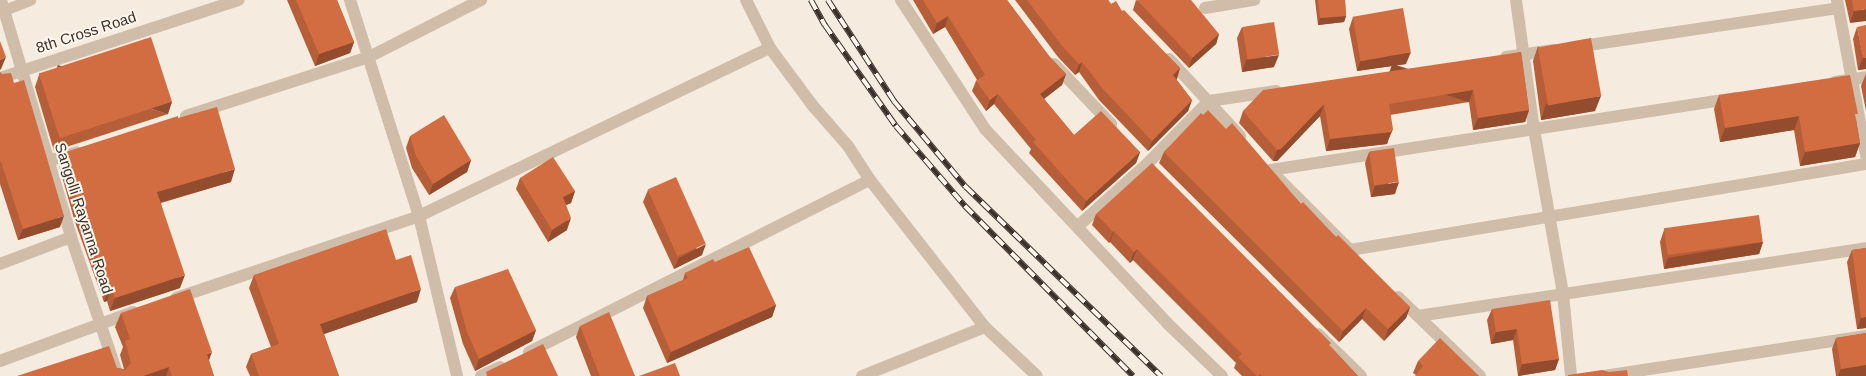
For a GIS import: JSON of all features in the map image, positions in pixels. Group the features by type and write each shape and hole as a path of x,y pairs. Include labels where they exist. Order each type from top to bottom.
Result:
{"street":[{"name":"8th Cross Road","path":"0,78 239,0"},
{"path":"350,0 419,216 456,376"},
{"path":"171,121 369,58 481,0"},
{"path":"746,0 770,48 813,106 848,146 870,180 985,327 1037,376"},
{"path":"901,0 985,129 1168,324 1222,376"},
{"path":"1205,8 1254,0"},
{"path":"1516,0 1534,129 1563,294 1571,376"},
{"path":"1494,59 1838,4 1866,155"},
{"name":"Sangolli Rayanna Road","path":"2,5 71,237 118,376"},
{"path":"1843,32 1858,30"},
{"path":"1157,47 1246,142"},
{"path":"166,301 419,216 770,48"},
{"path":"1046,54 1120,134"},
{"path":"1823,84 1866,77"},
{"path":"1077,227 1148,163 1209,101 1288,89"},
{"path":"1363,264 1267,167 1534,129 1746,96"},
{"path":"48,161 86,149"},
{"path":"1350,250 1866,164"},
{"path":"481,376 870,180"},
{"path":"0,264 71,237"},
{"path":"1418,316 1866,248"},
{"path":"1390,290 1480,376"},
{"path":"0,361 148,307"},
{"path":"862,376 985,327"},
{"path":"1313,328 1361,376"},
{"path":"1604,376 1866,336"}],"lane":[{"path":"2,5 30,0"}],"building":[{"path":"296,0 337,0 354,42 319,54"},
{"path":"923,0 1007,0 1049,56 1066,74 1040,94 1074,135 1101,111 1140,152 1086,201 1033,142 1036,140 998,94 990,100 976,81 985,75 948,16 937,23"},
{"path":"1027,0 1108,0 1111,4 1116,1 1122,11 1124,10 1180,68 1173,75 1192,100 1152,141 1103,89 1082,62 1079,64 1062,46"},
{"path":"1137,0 1191,0 1219,34 1192,58"},
{"path":"1318,0 1345,0 1346,16 1320,18"},
{"path":"1852,0 1866,0 1866,9 1854,11"},
{"path":"1403,8 1411,52 1361,61 1353,17"},
{"path":"1274,22 1279,55 1248,60 1242,27"},
{"path":"1866,25 1866,58 1863,58 1857,27"},
{"path":"151,37 172,102 60,138 39,73"},
{"path":"1591,38 1601,96 1548,105 1538,47"},
{"path":"0,41 6,57 0,60"},
{"path":"1521,52 1529,110 1478,118 1473,90 1389,104 1393,129 1391,132 1330,139 1324,104 1281,149 1277,150 1243,111 1263,90"},
{"path":"0,72 2,74 11,73 14,83 24,80 64,216 23,229 0,162"},
{"path":"1850,75 1858,114 1855,114 1860,143 1805,152 1799,116 1725,128 1719,95"},
{"path":"217,107 235,169 157,192 185,275 115,298 111,288 108,289 63,153 178,116 178,118"},
{"path":"1208,110 1226,129 1232,123 1301,204 1303,202 1336,237 1338,235 1410,307 1388,329 1366,308 1343,331 1164,152 1201,113 1203,115"},
{"path":"444,115 471,160 433,184 416,156 410,136"},
{"path":"1394,148 1399,182 1374,185 1369,151"},
{"path":"553,157 575,191 563,197 571,218 552,230 520,178"},
{"path":"1152,163 1331,343 1329,345 1358,376 1262,376 1260,374 1257,376 1238,357 1242,354 1137,249 1134,252 1113,232 1096,214"},
{"path":"676,177 706,244 677,256 648,190"},
{"path":"1759,215 1763,242 1668,255 1664,228"},
{"path":"386,229 396,260 411,255 421,289 320,324 339,376 259,376 251,354 279,344 254,275"},
{"path":"749,247 776,305 671,352 647,296 688,278 685,273 713,259 715,262"},
{"path":"1866,248 1866,317 1861,318 1852,250"},
{"path":"508,269 536,330 479,359 467,332 455,287"},
{"path":"190,289 212,352 207,354 214,376 172,376 169,367 143,376 17,376 109,346 117,368 125,370 131,363 125,341 130,339 121,313"},
{"path":"1550,300 1559,359 1522,364 1517,329 1496,332 1492,309"},
{"path":"609,312 635,376 600,376 580,326"},
{"path":"1866,333 1866,365 1841,369 1836,338"},
{"path":"1440,338 1479,376 1415,376 1423,366 1418,361"},
{"path":"543,344 558,376 487,376 486,372"},
{"path":"675,363 680,376 639,376"},
{"path":"1602,370 1609,372 1627,370 1628,376 1568,376 1568,375"}],"railway":[{"path":"811,0 825,25 896,126 965,206 1133,376"},
{"path":"828,0 894,101 966,187 1161,376"}]}
